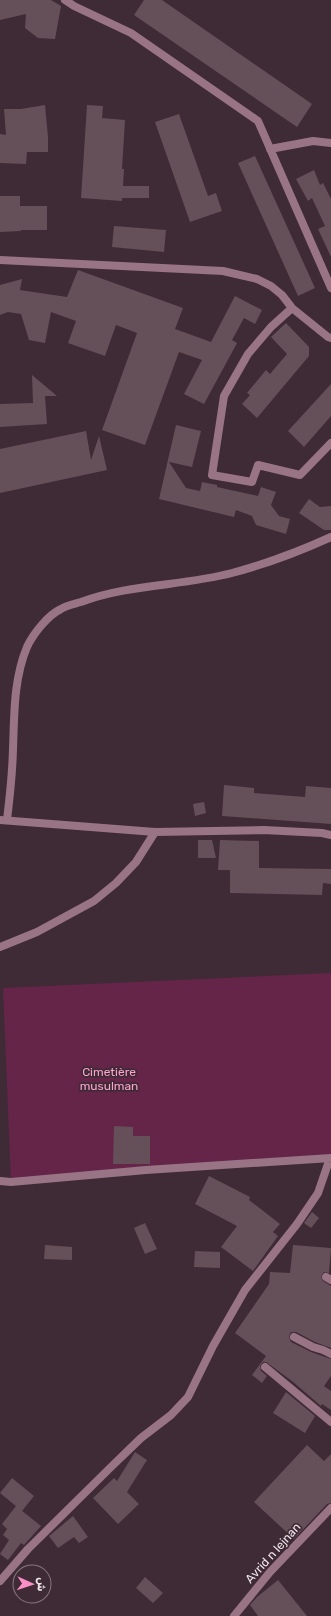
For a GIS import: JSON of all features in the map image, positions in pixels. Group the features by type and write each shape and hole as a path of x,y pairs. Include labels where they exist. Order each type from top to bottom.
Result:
{"street":[{"path":"65,0 74,6 131,34 258,121 331,288"},
{"path":"270,149 313,141 331,143"},
{"path":"0,260 223,271 257,279 271,286 282,295 292,308 331,338"},
{"path":"292,308 270,327 248,354 224,396 212,474 252,482 258,466 300,475 331,444"},
{"path":"331,538 281,559 231,573 187,582 122,590 97,596 60,609 41,625 27,646 20,670 15,705 12,770 3,820 155,832 264,830 322,832 331,835"},
{"path":"0,947 37,932 94,901 116,883 136,862 155,832"},
{"path":"0,1181 11,1182 154,1169 331,1158 318,1193 297,1224 245,1290 212,1346 188,1397 171,1415 141,1438 111,1467 28,1549 0,1581"},
{"path":"294,1336 313,1348 323,1350 331,1354"},
{"path":"265,1367 331,1422"},
{"name":"Avrid n lejnan","path":"234,1616 270,1572 331,1508"}],"green space":[{"name":"Cimetière musulman","path":"331,973 331,1155 11,1182 3,988"}],"building":[{"path":"0,0 51,0 61,6 55,39 38,38 25,28 26,14 0,20"},
{"path":"144,0 162,0 312,104 297,127 134,15"},
{"path":"45,105 48,152 27,152 26,164 0,163 0,134 6,135 4,109 21,109"},
{"path":"87,105 103,106 102,118 125,120 122,169 124,169 123,186 149,186 149,198 122,198 122,201 81,198"},
{"path":"179,114 208,196 216,193 222,211 190,222 155,122"},
{"path":"255,156 315,288 298,296 238,163"},
{"path":"314,170 320,185 323,183 331,199 331,257 318,229 325,226 312,198 308,201 296,179"},
{"path":"0,196 20,196 20,206 47,206 47,230 0,232"},
{"path":"114,226 166,230 164,252 112,247"},
{"path":"78,270 183,308 175,329 211,342 235,296 262,310 255,324 244,318 232,340 237,343 204,404 184,394 202,360 179,352 145,445 102,430 137,333 116,325 105,356 68,343 76,321 51,312 45,343 29,340 21,314 8,312 0,315 0,285 22,279 20,290 67,297"},
{"path":"286,323 309,347 309,356 257,418 242,404 250,395 247,393 266,370 270,374 287,354 271,337"},
{"path":"32,375 57,396 45,396 47,424 0,427 0,404 33,403"},
{"path":"331,384 331,416 304,447 288,431"},
{"path":"176,425 201,431 192,467 169,462 186,488 200,491 202,482 217,485 217,487 258,496 261,487 276,492 271,505 279,516 290,519 286,534 256,525 252,516 236,510 234,517 159,499"},
{"path":"86,431 91,460 99,436 107,470 0,493 0,449"},
{"path":"309,499 320,507 331,506 331,530 324,530 299,513"},
{"path":"224,785 254,788 254,793 305,797 306,786 331,788 331,824 222,816"},
{"path":"204,802 206,813 195,816 193,804"},
{"path":"198,840 212,840 216,858 198,858"},
{"path":"220,840 259,841 259,868 331,869 331,884 323,883 322,895 230,893 230,870 218,870"},
{"path":"114,1126 133,1127 133,1136 150,1136 150,1164 113,1164"},
{"path":"209,1176 250,1197 249,1200 280,1224 273,1232 278,1236 253,1271 221,1247 237,1226 195,1204"},
{"path":"312,1212 319,1218 311,1228 304,1223"},
{"path":"145,1223 157,1249 145,1254 134,1228"},
{"path":"45,1245 72,1247 72,1260 44,1259"},
{"path":"293,1245 331,1248 329,1273 324,1272 321,1277 323,1281 331,1286 331,1348 296,1332 291,1332 289,1337 291,1342 311,1352 331,1359 331,1376 324,1386 331,1391 331,1410 322,1404 321,1406 292,1381 266,1362 263,1362 260,1366 261,1371 267,1376 262,1383 252,1375 266,1356 235,1333 269,1284 270,1272 290,1273"},
{"path":"195,1251 220,1252 220,1268 194,1267"},
{"path":"286,1392 315,1416 305,1433 273,1413"},
{"path":"307,1445 324,1461 331,1454 331,1503 327,1504 294,1539 254,1502"},
{"path":"135,1452 147,1460 127,1492 139,1504 118,1524 93,1498 114,1478 117,1481"},
{"path":"12,1478 34,1496 22,1511 0,1493"},
{"path":"16,1506 41,1526 24,1545 21,1543 8,1560 0,1554 9,1540 3,1535 7,1529 2,1524"},
{"path":"73,1516 88,1537 79,1543 74,1537 58,1548 49,1536"},
{"path":"145,1577 163,1593 153,1603 136,1588"},
{"path":"278,1580 307,1616 258,1616 250,1605 257,1597"}]}
